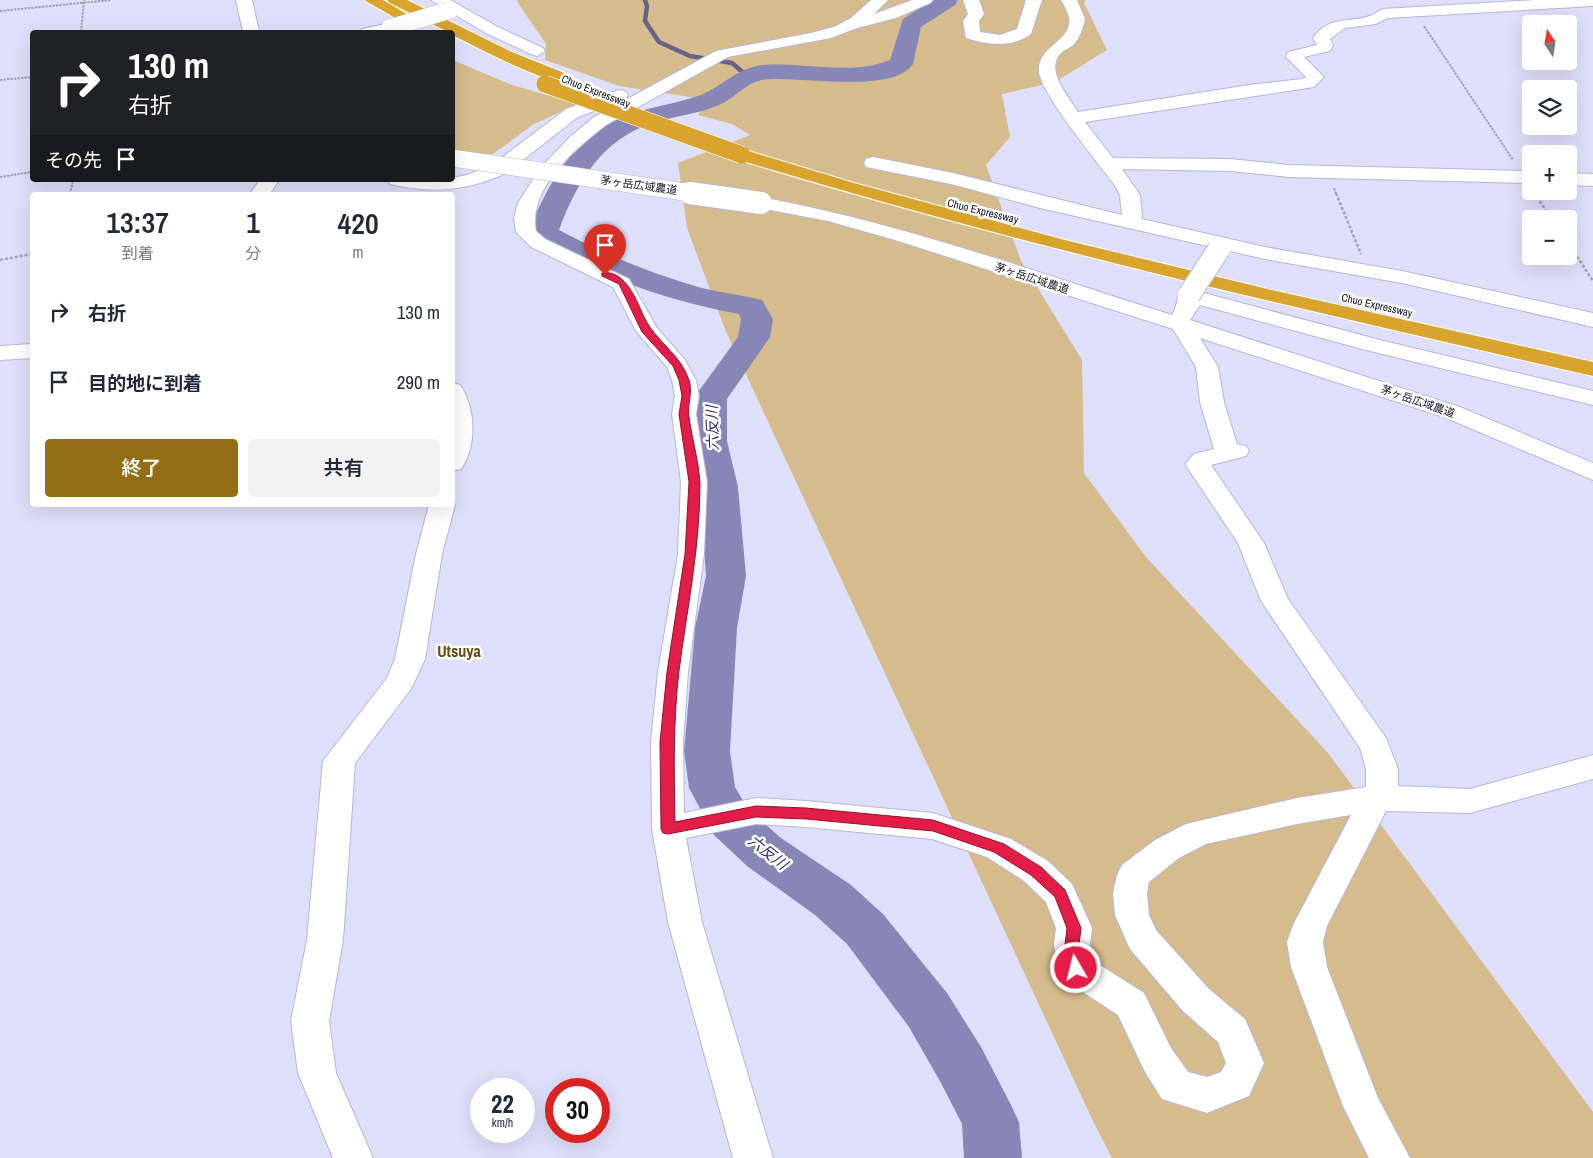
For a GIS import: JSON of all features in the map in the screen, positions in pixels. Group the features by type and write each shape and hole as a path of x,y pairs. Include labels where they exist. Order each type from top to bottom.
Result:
{"highway":[{"path":"372,0 429,30"},
{"name":"Chuo Expressway","path":"395,0 506,55 553,81"},
{"name":"Chuo Expressway","path":"455,43 553,81 649,123 749,151 1090,238 1593,354"},
{"name":"Chuo Expressway","path":"749,151 959,219 1331,310 1593,369"}],"street":[{"path":"244,0 251,30"},
{"path":"853,23 880,0"},
{"path":"753,1158 685,922 668,829 667,742 673,672 691,554 694,482 684,414 687,396 684,380 677,365 647,332 622,283 538,243 526,232 524,213 542,179 556,159 581,134 600,120 660,87 711,60 740,49 780,44 833,32 853,23 891,15 925,0"},
{"path":"971,0 976,14 971,21 972,35 992,39 1021,35 1025,31 1026,21 1034,0"},
{"path":"1069,0 1076,19 1074,30 1068,42 1054,50 1048,61 1047,72 1051,83 1073,118 1130,196 1132,222"},
{"path":"1073,118 1244,91 1308,84 1316,77 1294,58 1294,54 1324,48 1325,45 1320,38 1340,24 1376,19 1387,13 1593,1"},
{"path":"379,30 390,28 448,6 492,30 537,51"},
{"path":"404,182 419,186 439,186 460,183 487,175 499,169 572,114 626,92 660,87"},
{"name":"茅ヶ岳広域農道","path":"455,158 761,203 830,216 892,233 1452,412 1593,472"},
{"path":"873,162 1132,222 1221,246 1368,271 1459,289 1593,320"},
{"path":"1107,163 1230,165 1289,171 1328,171 1522,182"},
{"path":"1577,179 1593,180"},
{"path":"1221,246 1189,295 1189,307 1179,325 1207,367 1212,402 1233,452 1203,459 1198,464 1251,543 1275,601 1375,746 1382,769 1382,786 1310,925 1306,942 1309,967 1362,1106 1390,1158"},
{"path":"1189,295 1374,345 1593,398"},
{"path":"0,352 30,352"},
{"path":"455,397 461,410 462,426 455,453"},
{"path":"353,1158 317,1073 310,1021 326,940 340,761 400,682 410,659 430,554 442,507"},
{"path":"668,829 756,811 933,826 999,848 1036,871 1060,894 1074,928 1072,945 1076,968 1132,1004 1158,1060 1176,1087 1207,1095 1234,1084 1245,1063 1232,1031 1196,1000 1142,939 1132,915 1130,893 1134,875 1167,848 1198,833 1297,811 1376,798 1470,801 1556,779 1593,767"}],"path":[{"path":"0,11 84,1 111,0"},
{"path":"81,30 84,1"},
{"path":"1414,11 1522,170"},
{"path":"0,80 30,77"},
{"path":"1328,171 1368,271"},
{"path":"0,177 30,172"},
{"path":"0,260 30,254"},
{"path":"1577,256 1593,281"}],"shaded area":[{"path":"516,0 1086,0 1084,3 1107,50 1055,82 1002,94 1010,137 986,165 1021,261 1082,360 1084,473 1146,557 1328,753 1593,1112 1593,1158 1112,1158 1093,1121 725,329 687,228 678,163 750,135 732,124 698,115 710,100 619,86 545,60 546,44"},
{"path":"455,61 512,85 578,104 534,124 493,154 455,153"}],"waterway":[{"path":"645,0 647,6 645,21 659,42 690,56 732,63 746,75"},
{"name":"六反川","path":"947,0 911,24 901,64 886,70 870,74 853,75 783,72 757,73 743,79 710,100 644,117 609,133 584,157 564,187 543,233 592,258 643,279 697,296 751,307 757,319 754,337 710,399 709,441 719,487 726,576 716,628 707,751 712,788 731,822 764,852 833,900 865,929 928,1010 961,1065 990,1122 993,1158"}],"district":[{"name":"Utsuya","path":"459,651"}],"route":[{"path":"605,275 622,283 647,332 677,365 684,380 687,396 684,414 694,482 691,554 673,672 667,742 668,829 756,811 896,821 933,826 999,848 1036,871 1060,894 1074,928 1072,945 1076,968"}]}
